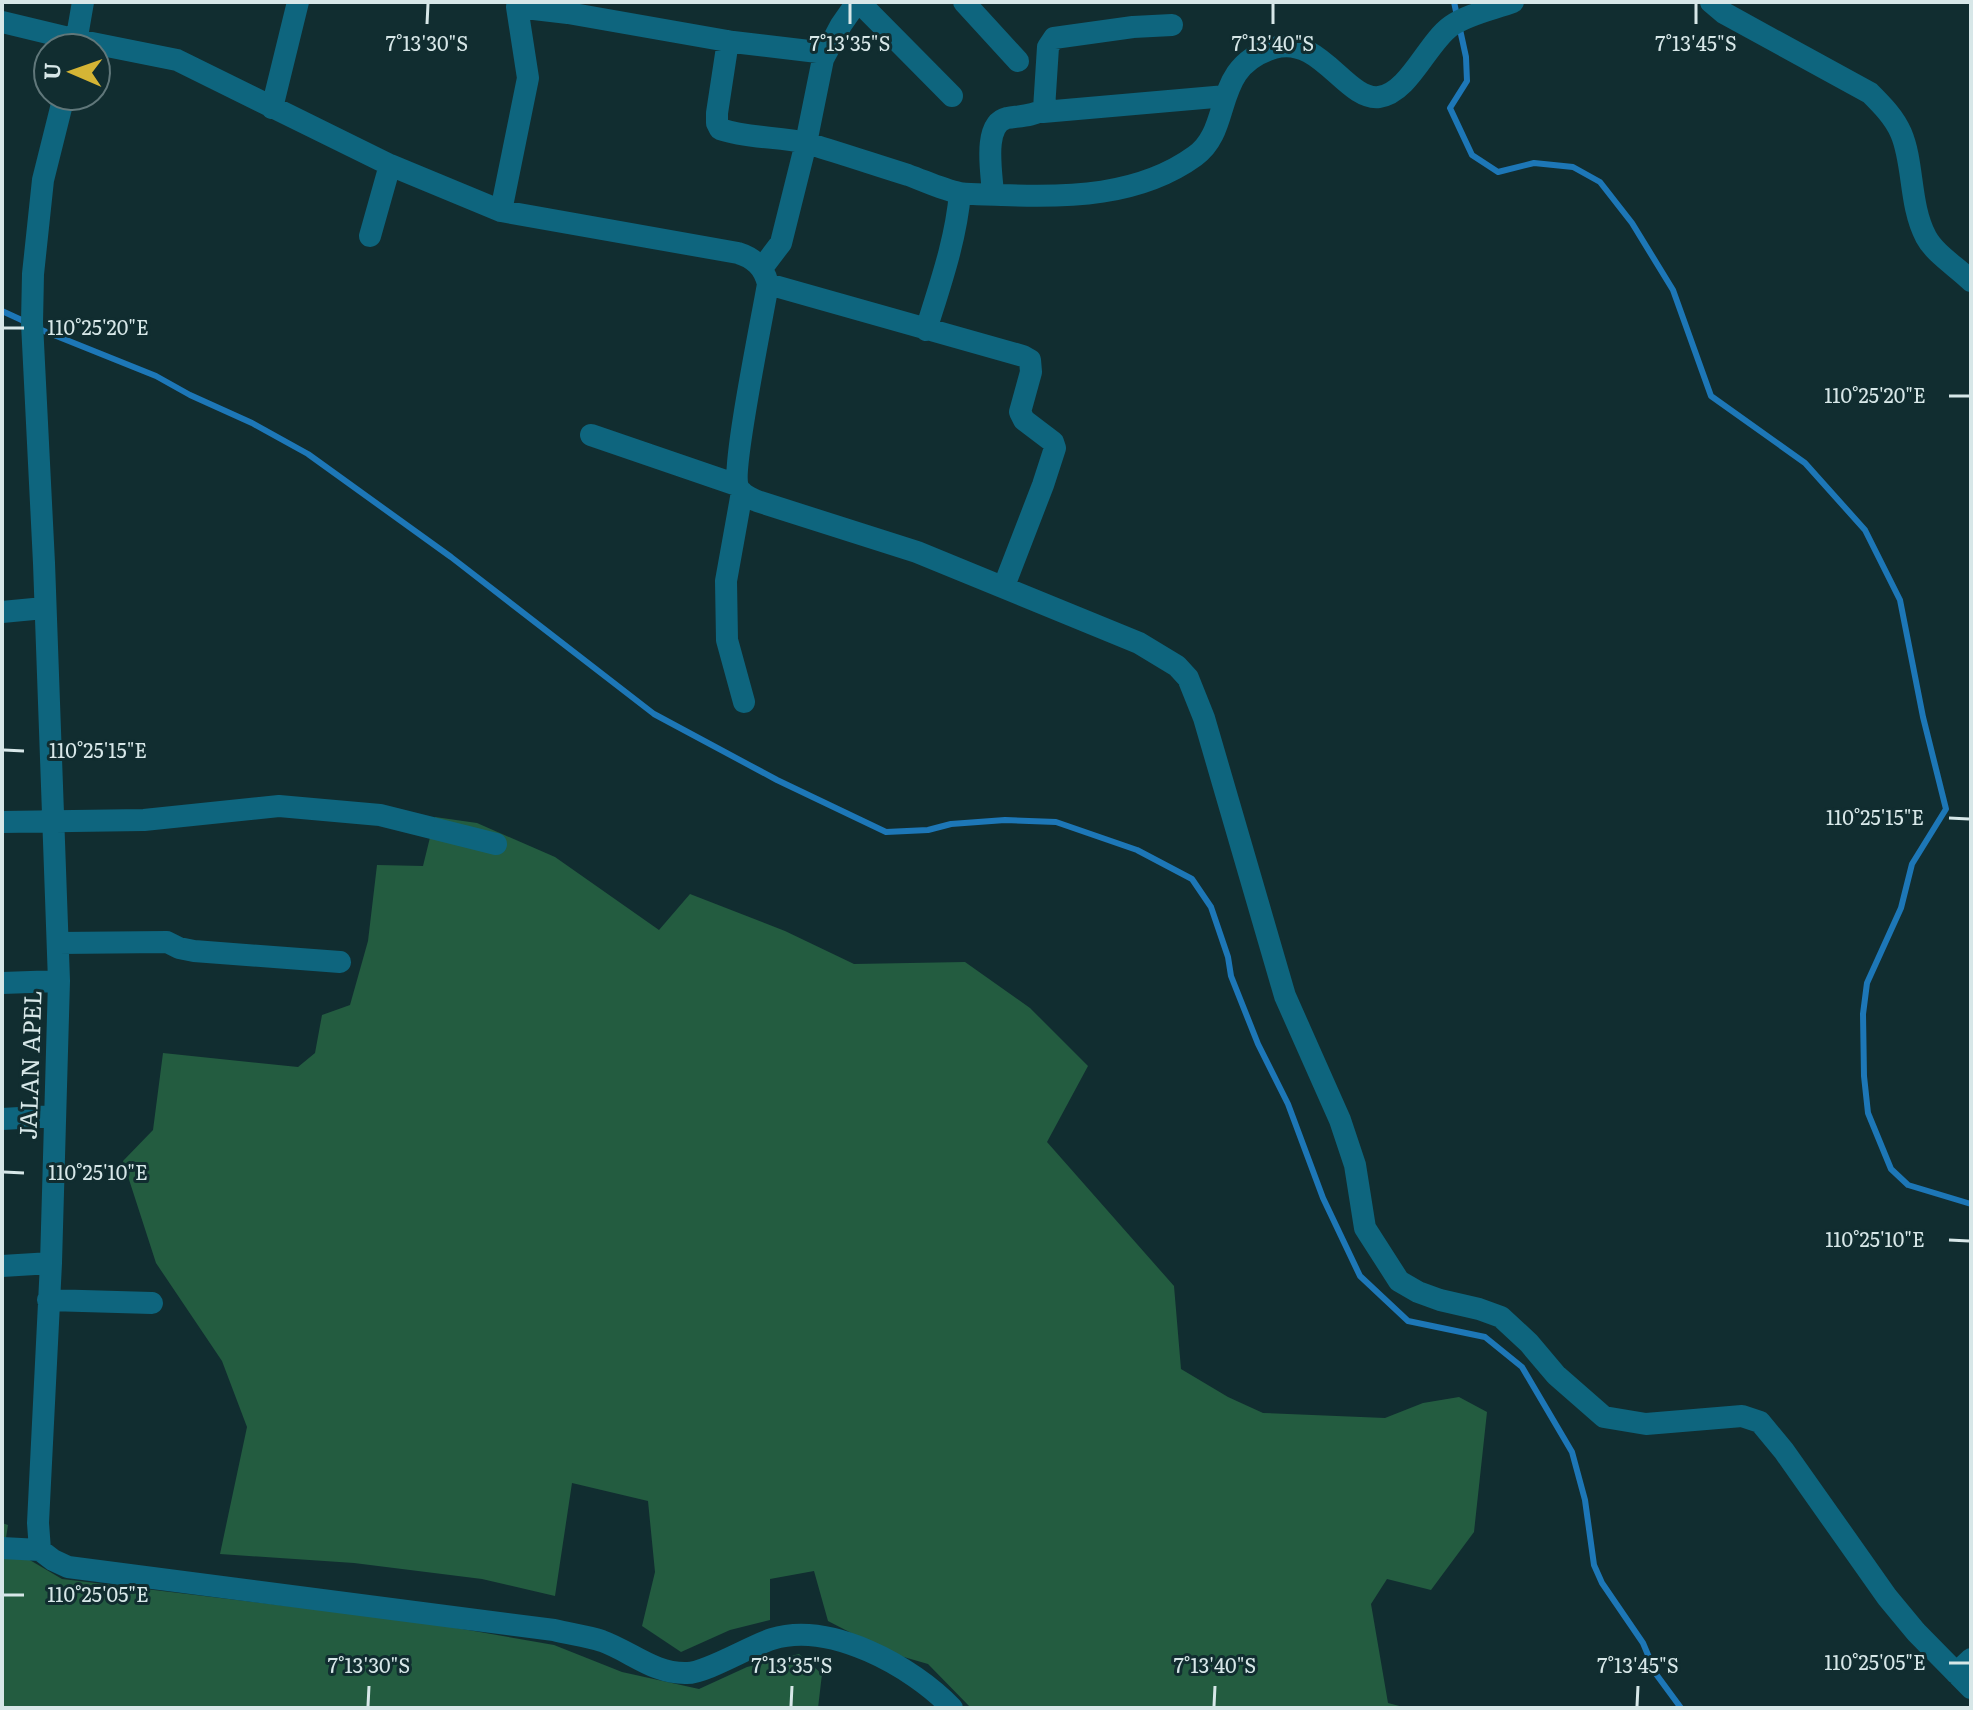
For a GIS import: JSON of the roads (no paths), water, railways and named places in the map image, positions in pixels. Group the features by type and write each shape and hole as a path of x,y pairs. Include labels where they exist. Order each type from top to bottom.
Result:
{"street":[{"path":"78,32 83,2"},
{"path":"272,108 298,2"},
{"path":"744,702 727,640 726,581 739,489 741,445 765,276 781,243 821,66 858,2 952,96"},
{"path":"964,2 1018,61"},
{"path":"728,41 717,113 720,129 806,143 960,193 1088,195 1167,172 1203,150 1221,114 1229,85 1243,66 1274,48 1309,51 1360,91 1371,97 1381,97 1400,87 1431,46 1457,23 1513,2"},
{"path":"1711,2 1724,13 1870,93 1888,111 1901,133 1910,185 1924,234 1971,281"},
{"path":"501,211 528,78 517,7 728,41 826,53"},
{"path":"2,22 36,32"},
{"path":"1043,112 1048,47 1054,38 1172,25"},
{"path":"112,50 177,60 390,165 501,211 738,253 746,256 765,276 926,330 1030,360 1031,372 1020,412 1024,420 1053,442 1055,448 1004,586"},
{"path":"993,194 991,138 994,127 1001,120 1043,112 1226,96"},
{"name":"JALAN APEL","path":"40,1550 38,1523 51,1263 59,981 32,323 33,274 43,180 60,112"},
{"path":"370,236 390,165"},
{"path":"926,330 951,245 960,193"},
{"path":"591,435 739,489 757,501 917,552 1004,586 1139,643 1177,666 1188,678 1204,718 1285,996 1340,1120 1355,1165 1365,1228 1399,1281 1429,1296 1501,1317 1529,1343 1556,1375 1604,1417 1646,1424 1742,1416 1760,1422 1887,1597 1916,1632 1966,1673"},
{"path":"2,612 44,608"},
{"path":"2,822 144,820 279,806 380,815 496,844"},
{"path":"58,943 167,942 194,951 340,962"},
{"path":"2,983 59,981"},
{"path":"2,1119 55,1116"},
{"path":"2,1266 51,1263"},
{"path":"48,1300 152,1303"},
{"path":"2,1548 40,1550 68,1567 554,1630 602,1642 654,1668 670,1672 691,1673 770,1639 792,1634 817,1634 854,1645 901,1669 935,1690 952,1708"}],"waterway":[{"path":"1454,2 1466,57 1467,81 1450,108 1472,155 1498,172 1534,163 1573,167 1600,182 1632,223 1673,290 1711,396 1805,463 1865,530 1900,600 1923,717 1946,809 1912,864 1901,908 1867,983 1863,1014 1868,1113 1891,1169 1908,1185 1971,1204"},
{"path":"2,311 26,322"},
{"path":"39,329 156,376 308,454 451,557 654,714 777,780 886,832 1005,820 1056,822 1137,850 1192,879 1211,907 1228,957 1231,976 1258,1044 1288,1104 1323,1198 1360,1276 1408,1321 1485,1337 1522,1367 1572,1452 1585,1500 1594,1565 1602,1583 1643,1643 1656,1674 1681,1708"}]}
